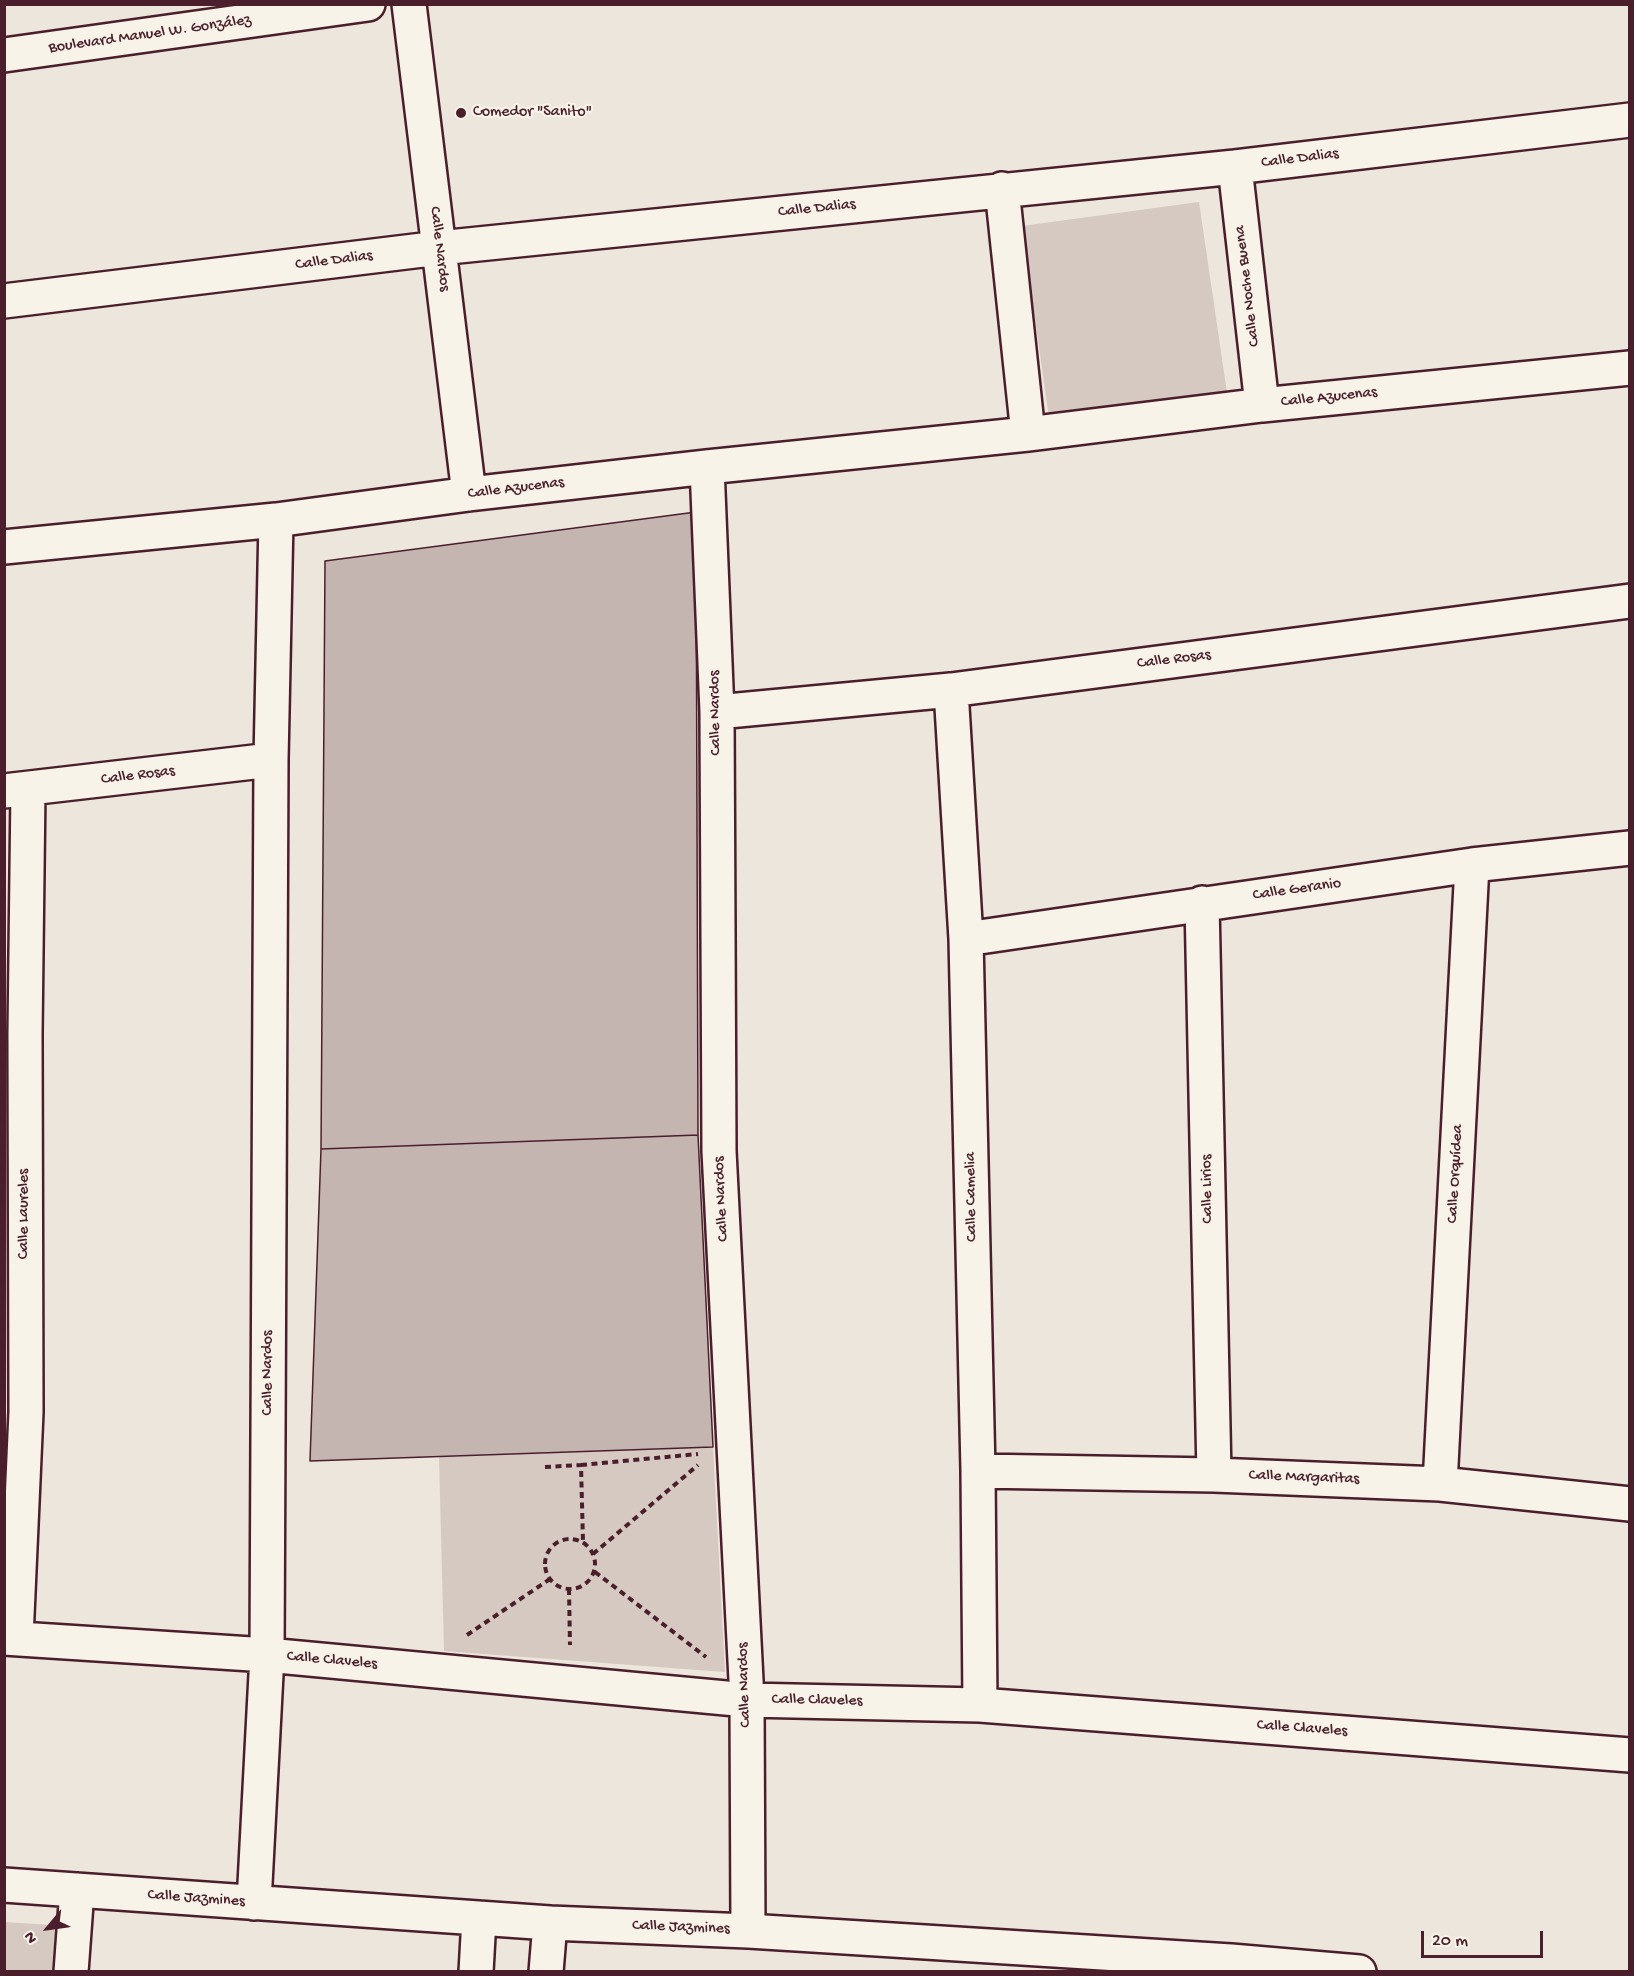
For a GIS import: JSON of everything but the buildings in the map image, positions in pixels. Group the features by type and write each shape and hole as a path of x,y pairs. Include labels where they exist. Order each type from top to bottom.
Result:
{"street":[{"name":"Boulevard Manuel W. González","path":"4,55 368,4"},
{"name":"Calle Nardos","path":"409,4 469,494"},
{"name":"Calle Dalias","path":"4,301 439,248 1235,167 1629,120"},
{"name":"Calle Noche Buena","path":"1235,167 1262,405"},
{"path":"1002,189 1028,434"},
{"name":"Calle Azucenas","path":"4,547 276,520 469,494 1028,434 1262,405 1629,368"},
{"name":"Calle Nardos","path":"707,467 717,712 719,1151 747,1700 748,1931"},
{"name":"Calle Nardos","path":"254,1903 267,1655 271,760 276,520"},
{"name":"Calle Rosas","path":"717,712 951,690 1629,601"},
{"name":"Calle Camelia","path":"951,690 966,939 978,1471 980,1705"},
{"name":"Calle Rosas","path":"16,790 271,760"},
{"name":"Calle Laureles","path":"10,1638 15,1410 16,790"},
{"name":"Calle Geranio","path":"966,939 1472,865 1629,848"},
{"name":"Calle Orquídea","path":"1440,1484 1472,865"},
{"name":"Calle Lirios","path":"1202,903 1214,1475"},
{"name":"Calle Margaritas","path":"978,1471 1214,1475 1440,1484 1629,1504"},
{"name":"Calle Claveles","path":"10,1638 267,1655 747,1700 980,1705 1629,1755"},
{"name":"Calle Jazmines","path":"4,1885 550,1923 748,1931 1231,1966 1359,1971"},
{"path":"71,1971 77,1890"},
{"path":"476,1971 479,1918"},
{"path":"546,1971 550,1923"}],"path":[{"path":"545,1467 702,1454"},
{"path":"593,1554 705,1460"},
{"path":"581,1465 583,1542"},
{"path":"566,1539 583,1542 589,1547 595,1559 591,1579 585,1585 569,1589 556,1585 550,1579 545,1564 551,1548 557,1542 566,1539"},
{"path":"594,1572 707,1658"},
{"path":"463,1638 550,1579"},
{"path":"569,1589 570,1649"}],"shaded area":[{"path":"1199,202 1227,393 1049,418 1022,226"},
{"path":"713,1447 725,1672 444,1651 439,1457"},
{"path":"4,1922 68,1926 64,1971 5,1971"}],"place":[{"name":"Comedor \"Sanito\"","path":"461,113"}]}
